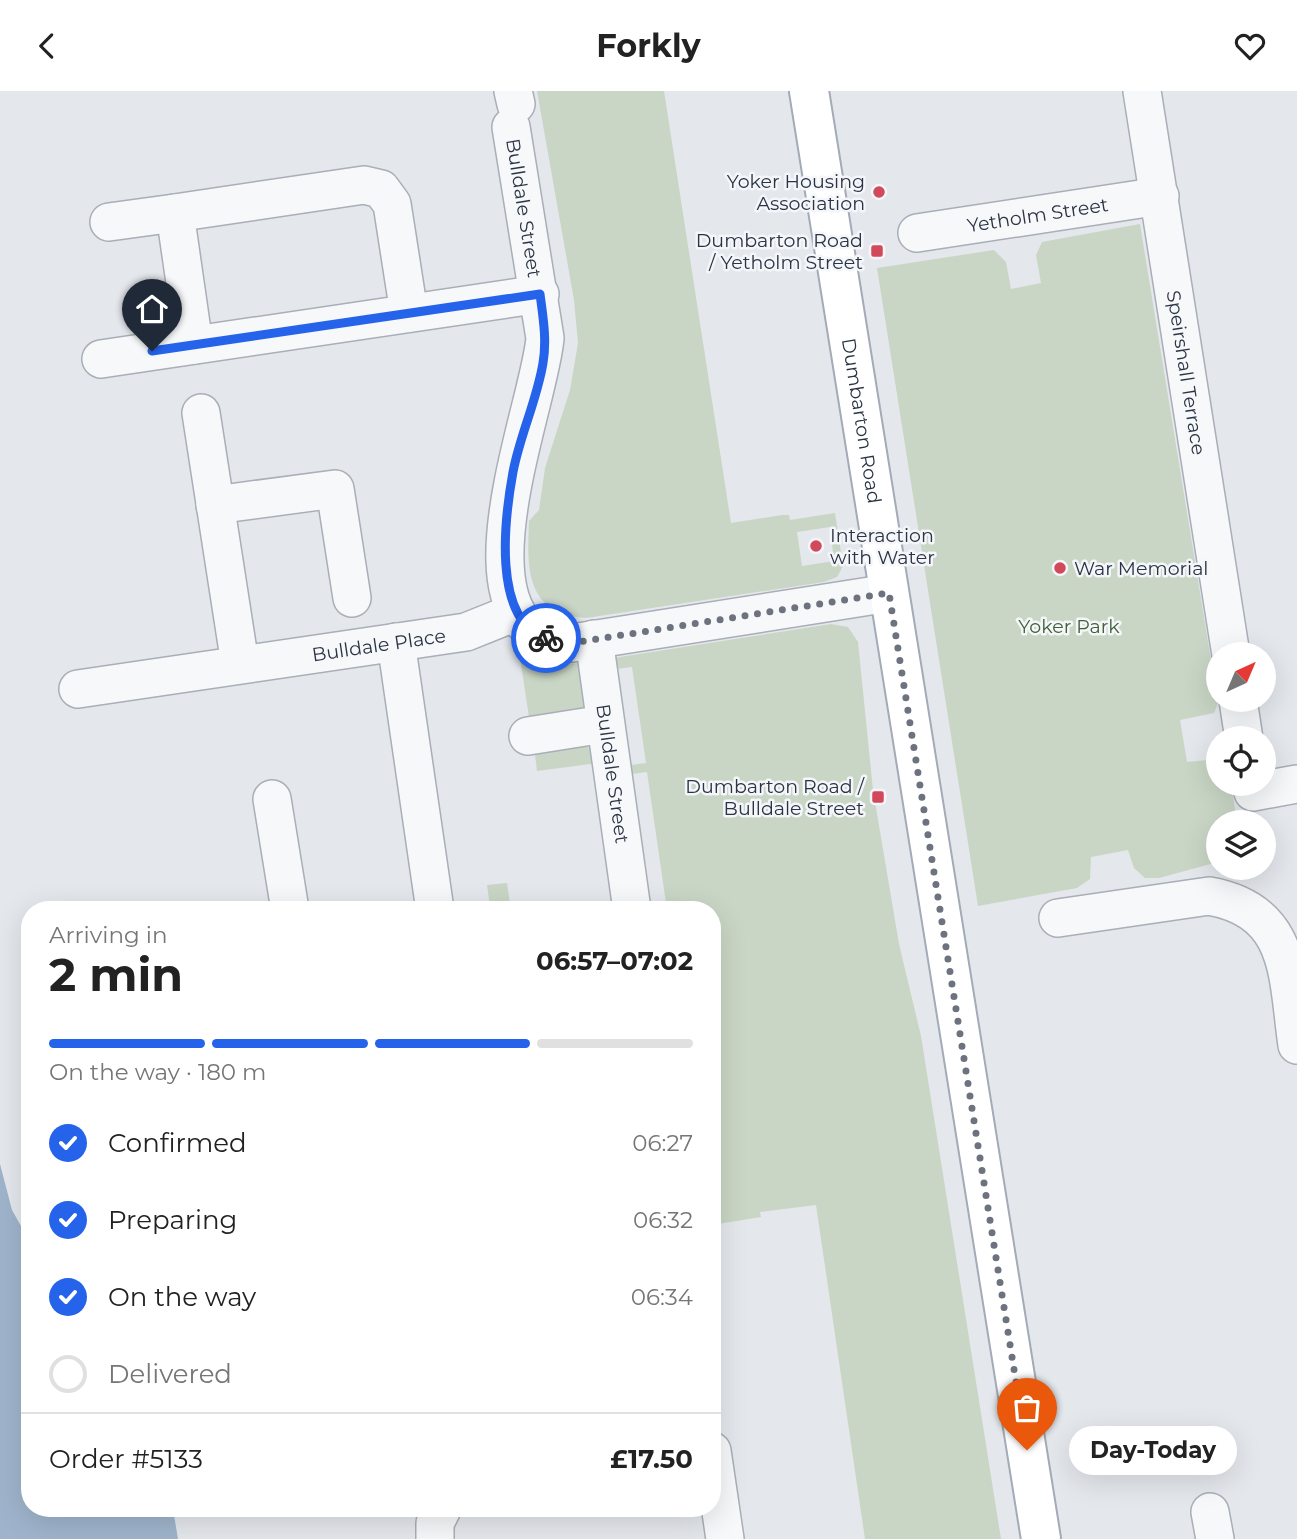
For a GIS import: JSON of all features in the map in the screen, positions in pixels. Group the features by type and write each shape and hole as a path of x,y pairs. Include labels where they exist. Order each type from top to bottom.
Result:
{"main road":[{"name":"Dumbarton Road","path":"810,91 1041,1539"}],"street":[{"name":"Speirshall Terrace","path":"1142,91 1229,642"},
{"name":"Bulldale Street","path":"513,107 545,338 543,362 521,440 509,498 507,579 516,613"},
{"path":"109,222 373,186 380,189 392,204 410,313"},
{"name":"Yetholm Street","path":"917,233 1160,196"},
{"path":"175,213 194,345"},
{"path":"101,359 540,294"},
{"path":"201,413 240,664"},
{"path":"215,505 335,489 352,598"},
{"path":"516,613 540,636 557,642 593,639 889,593"},
{"name":"Bulldale Place","path":"78,689 466,632 516,613"},
{"name":"Bulldale Street","path":"593,639 631,901"},
{"path":"396,642 434,901"},
{"path":"528,736 604,724"},
{"path":"1276,786 1297,784"},
{"path":"272,799 289,901"},
{"path":"1058,918 1209,897 1233,901 1252,910 1266,922 1278,940 1284,960 1297,1045"},
{"path":"721,1513 725,1539"},
{"path":"435,1539 435,1523 438,1517"}],"green space":[{"path":"537,91 664,91 731,523 782,515 789,515 790,520 835,513 843,566 837,577 824,582 586,618 566,615 551,608 541,598 530,571 529,521 539,510 545,468 570,390 578,343 574,300","holes":["830,527 834,561 802,566 797,532"]},
{"name":"Yoker Park","path":"1140,224 1208,642 1206,712 1214,712 1180,720 1187,762 1206,760 1206,796 1233,796 1235,810 1206,810 1206,865 1159,878 1145,878 1134,868 1128,850 1091,857 1090,879 1077,888 978,906 877,268 994,250 1006,262 1011,289 1041,283 1036,255 1042,242"},
{"path":"831,624 848,627 858,642 873,790 899,944 921,1036 1001,1539 865,1539 816,1205 760,1212 761,1217 721,1224 721,901 666,901 647,772 624,775 623,766 646,763 632,667 609,670 607,659"},
{"path":"519,651 552,664 584,663 586,705 583,710 530,724"},
{"path":"586,744 598,763 537,771 534,746"},
{"path":"507,883 510,901 489,901 487,885"}],"water":[{"path":"0,1164 12,1210 21,1226 21,1517 174,1517 178,1539 0,1539"}],"way so far":[{"path":"546,638 572,643 889,593 1027,1450"}],"place":[{"name":"Yoker Housing Association","path":"879,192"},
{"name":"Dumbarton Road / Yetholm Street","path":"877,251"},
{"name":"Interaction with Water","path":"816,546"},
{"name":"War Memorial","path":"1060,568"},
{"name":"Dumbarton Road / Bulldale Street","path":"878,797"},
{"name":"Day-Today","path":"1027,1450"}],"route":[{"path":"152,351 540,294 545,338 543,362 513,471 507,530 507,579 516,613 526,625 546,638"}]}
